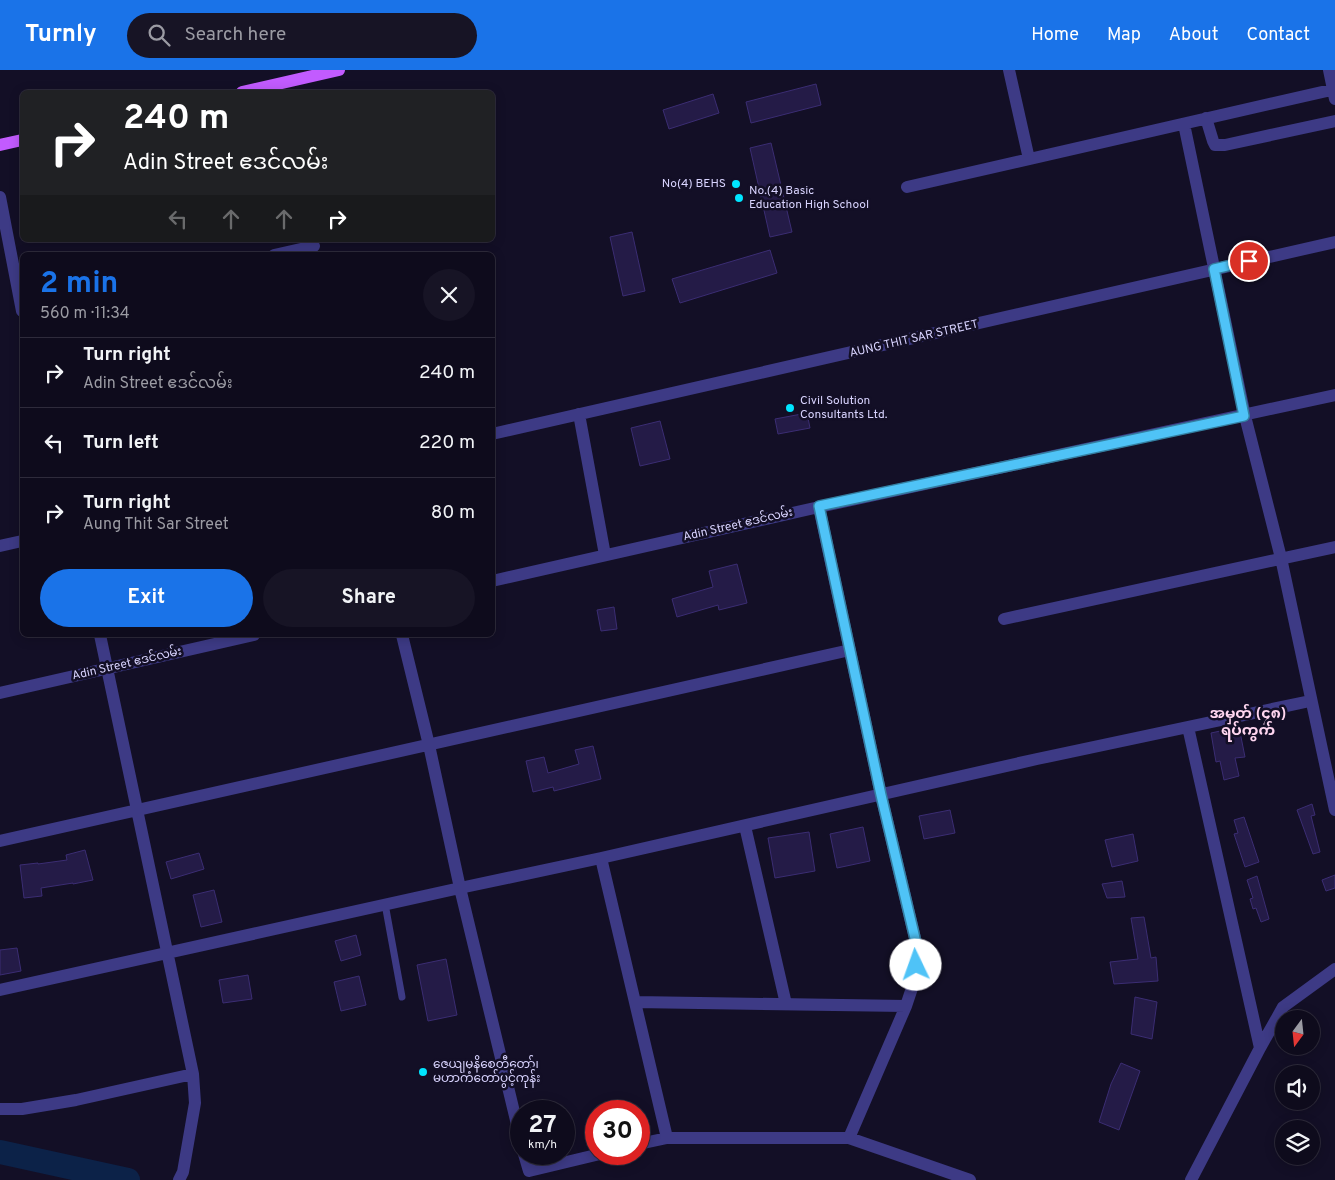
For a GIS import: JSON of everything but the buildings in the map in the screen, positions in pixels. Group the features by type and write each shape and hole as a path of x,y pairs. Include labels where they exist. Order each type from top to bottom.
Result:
{"main road":[{"path":"261,90 280,88 305,74 339,70"},
{"path":"0,145 20,140"}],"street":[{"path":"1008,70 1029,158"},
{"path":"907,187 1206,118 1334,93 1328,70"},
{"path":"1206,118 1215,145 1225,145 1335,121"},
{"path":"1184,124 1244,416 1281,558 1310,701 1335,810"},
{"path":"0,197 20,301"},
{"name":"AUNG THIT SAR STREET","path":"495,433 1335,242"},
{"path":"289,252 314,247"},
{"name":"Adin Street ဧဒင်လမ်း","path":"495,580 819,506 1335,395"},
{"path":"579,414 605,555"},
{"path":"819,506 881,795 918,951 915,979 906,1006 849,1138"},
{"path":"0,546 20,541"},
{"path":"1004,619 1335,547"},
{"path":"100,637 193,1074 195,1103 181,1176"},
{"name":"Adin Street ဧဒင်လမ်း","path":"0,693 245,637"},
{"path":"402,637 511,1100"},
{"path":"0,841 850,650"},
{"path":"0,990 745,826 1037,759 1310,701"},
{"path":"1188,727 1260,1048"},
{"path":"745,826 786,1004"},
{"path":"601,858 667,1138"},
{"path":"1191,1180 1283,1007 1335,970"},
{"path":"635,1002 906,1006"},
{"path":"0,1109 22,1110 193,1074"},
{"path":"650,1142 667,1138 849,1138 970,1180"},
{"path":"527,1165 528,1171 553,1165"}],"lane":[{"path":"386,904 402,998"}],"waterway":[{"path":"0,1152 128,1180"}],"place":[{"name":"No(4) BEHS","path":"736,184"},
{"name":"No.(4) Basic Education High School","path":"739,198"},
{"name":"Civil Solution Consultants Ltd.","path":"790,408"},
{"name":"ဇေယျမုနိစေတီတော်၊ မဟာကံတော်ပွင့်ကုန်း","path":"423,1072"}],"district":[{"name":"အမှတ် (၄၈) ရပ်ကွက်","path":"1248,722"}],"route":[{"path":"916,965 918,951 881,795 819,506 1244,416 1214,269 1249,261"}]}
